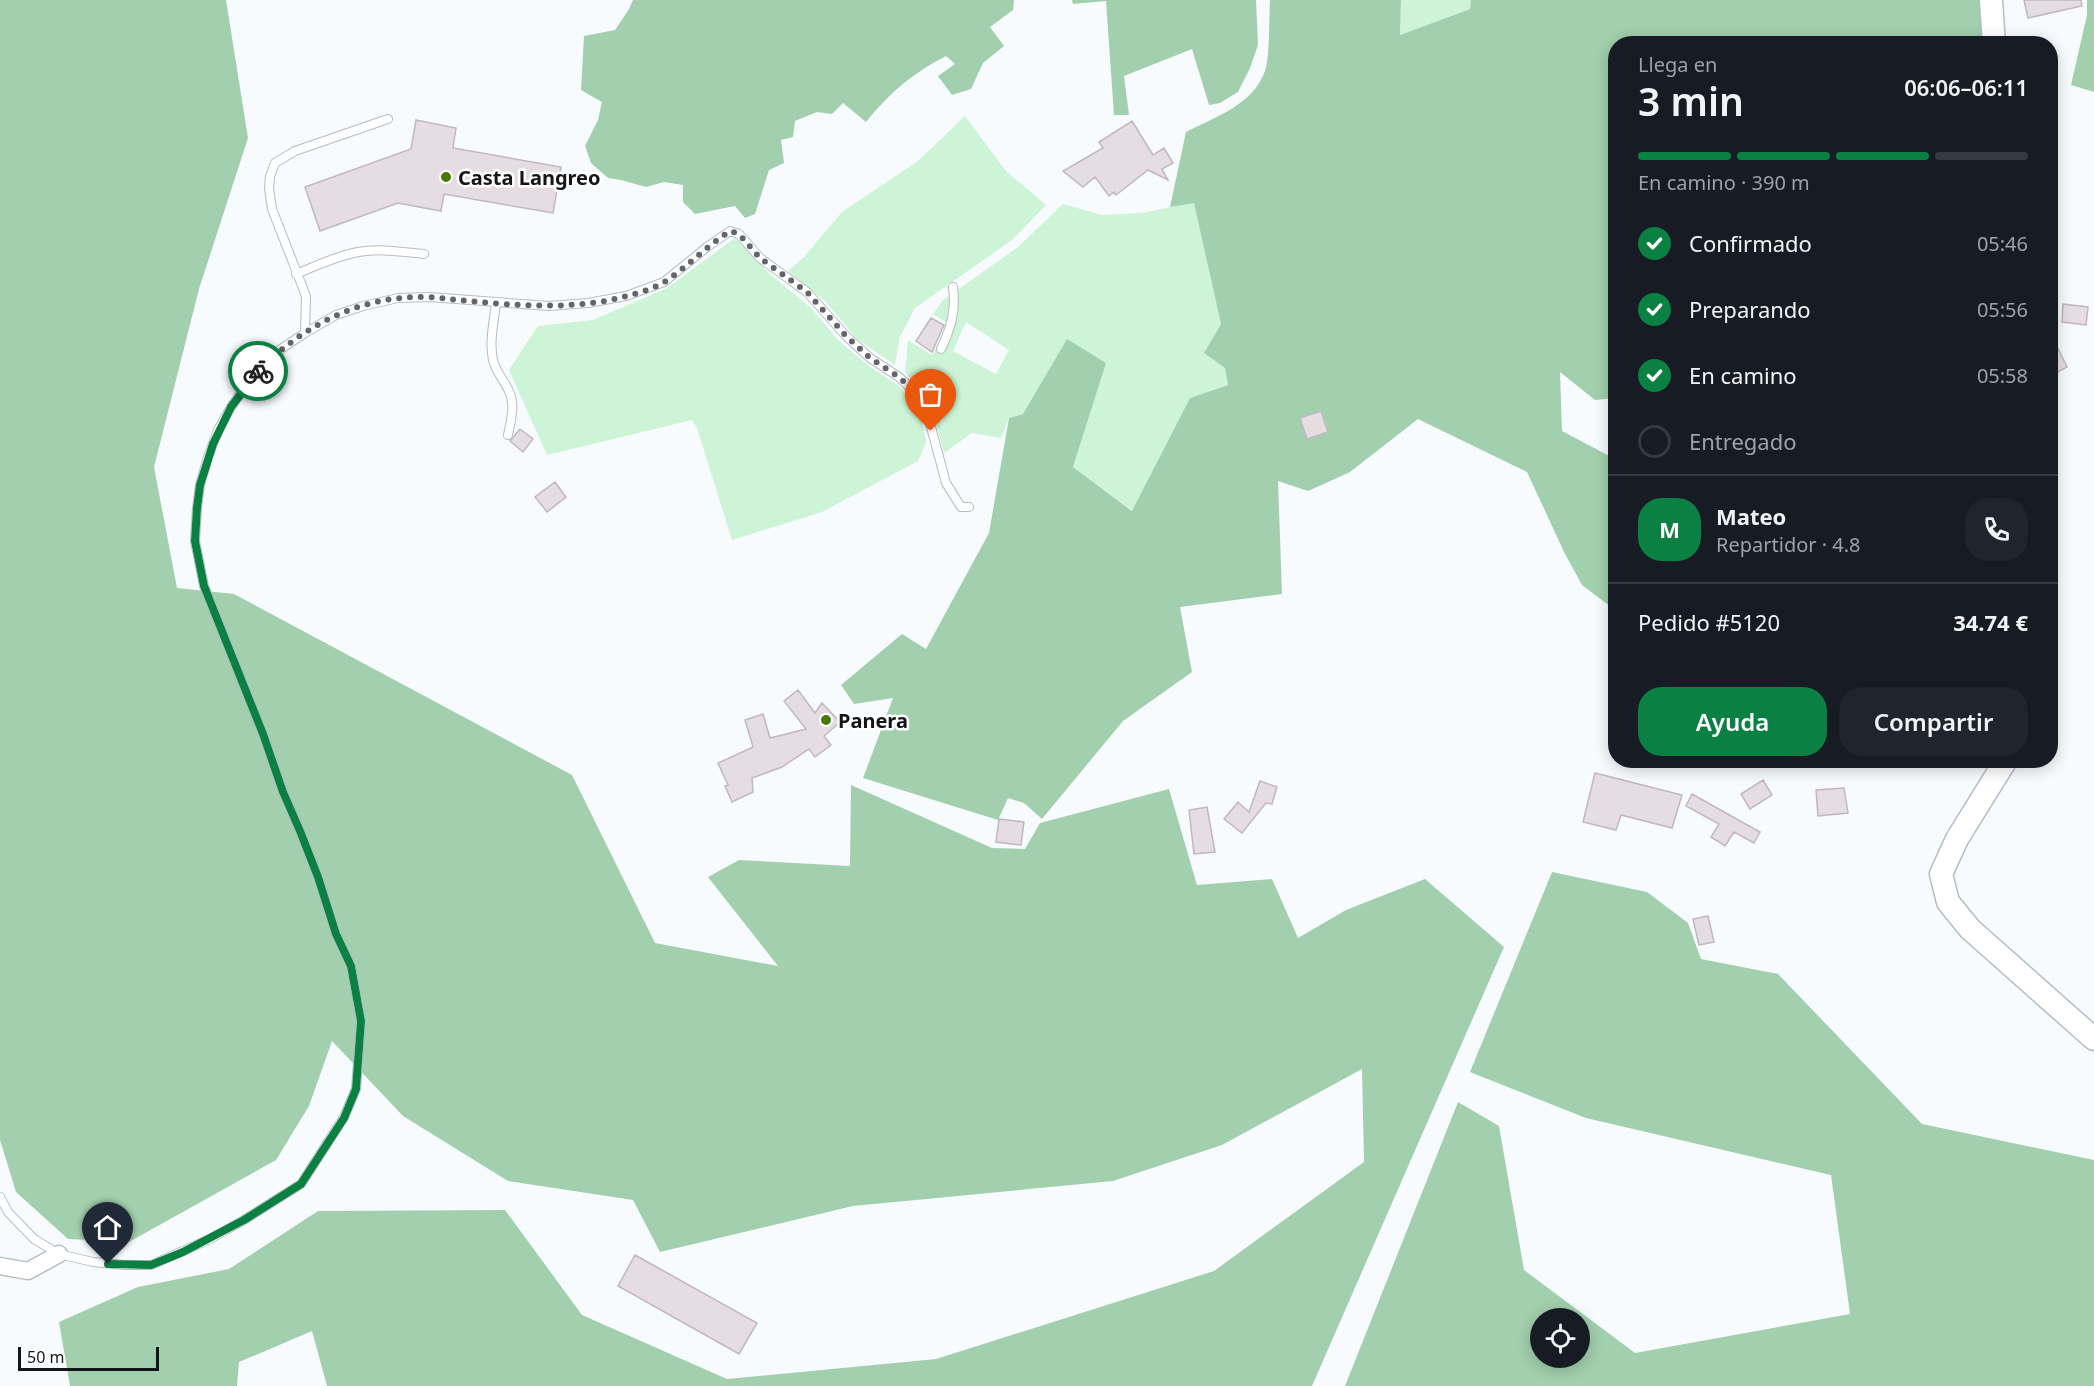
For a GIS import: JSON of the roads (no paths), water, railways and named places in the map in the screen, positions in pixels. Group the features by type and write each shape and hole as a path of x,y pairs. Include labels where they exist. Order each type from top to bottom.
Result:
{"street":[{"path":"1991,0 1993,36"},
{"path":"2001,768 1957,839 1941,874 1947,902 1970,929 2094,1039"},
{"path":"0,1266 28,1271 59,1254"}],"lane":[{"path":"305,333 306,296 272,209 269,188 270,176 275,163 295,151 388,119"},
{"path":"0,1197 8,1212 34,1239 59,1254 93,1262 151,1265 201,1243 244,1220 301,1184 344,1118 356,1089 361,1021 351,966 336,934 318,877 204,586 195,541 200,485 218,430 253,376 281,349 336,315 398,298 429,297 549,306 588,303 626,296 664,282 706,247 730,231 739,234 760,258 807,292 846,336 870,358 899,377 918,395 928,416 946,483 961,507 969,507"},
{"path":"296,274 358,252 379,250 424,254"},
{"path":"940,349 951,329 955,308 953,287"},
{"path":"496,303 491,342 493,360 512,400 513,409 508,435"}],"place":[{"name":"Casta Langreo","path":"446,177"},
{"name":"Panera","path":"826,720"}]}
